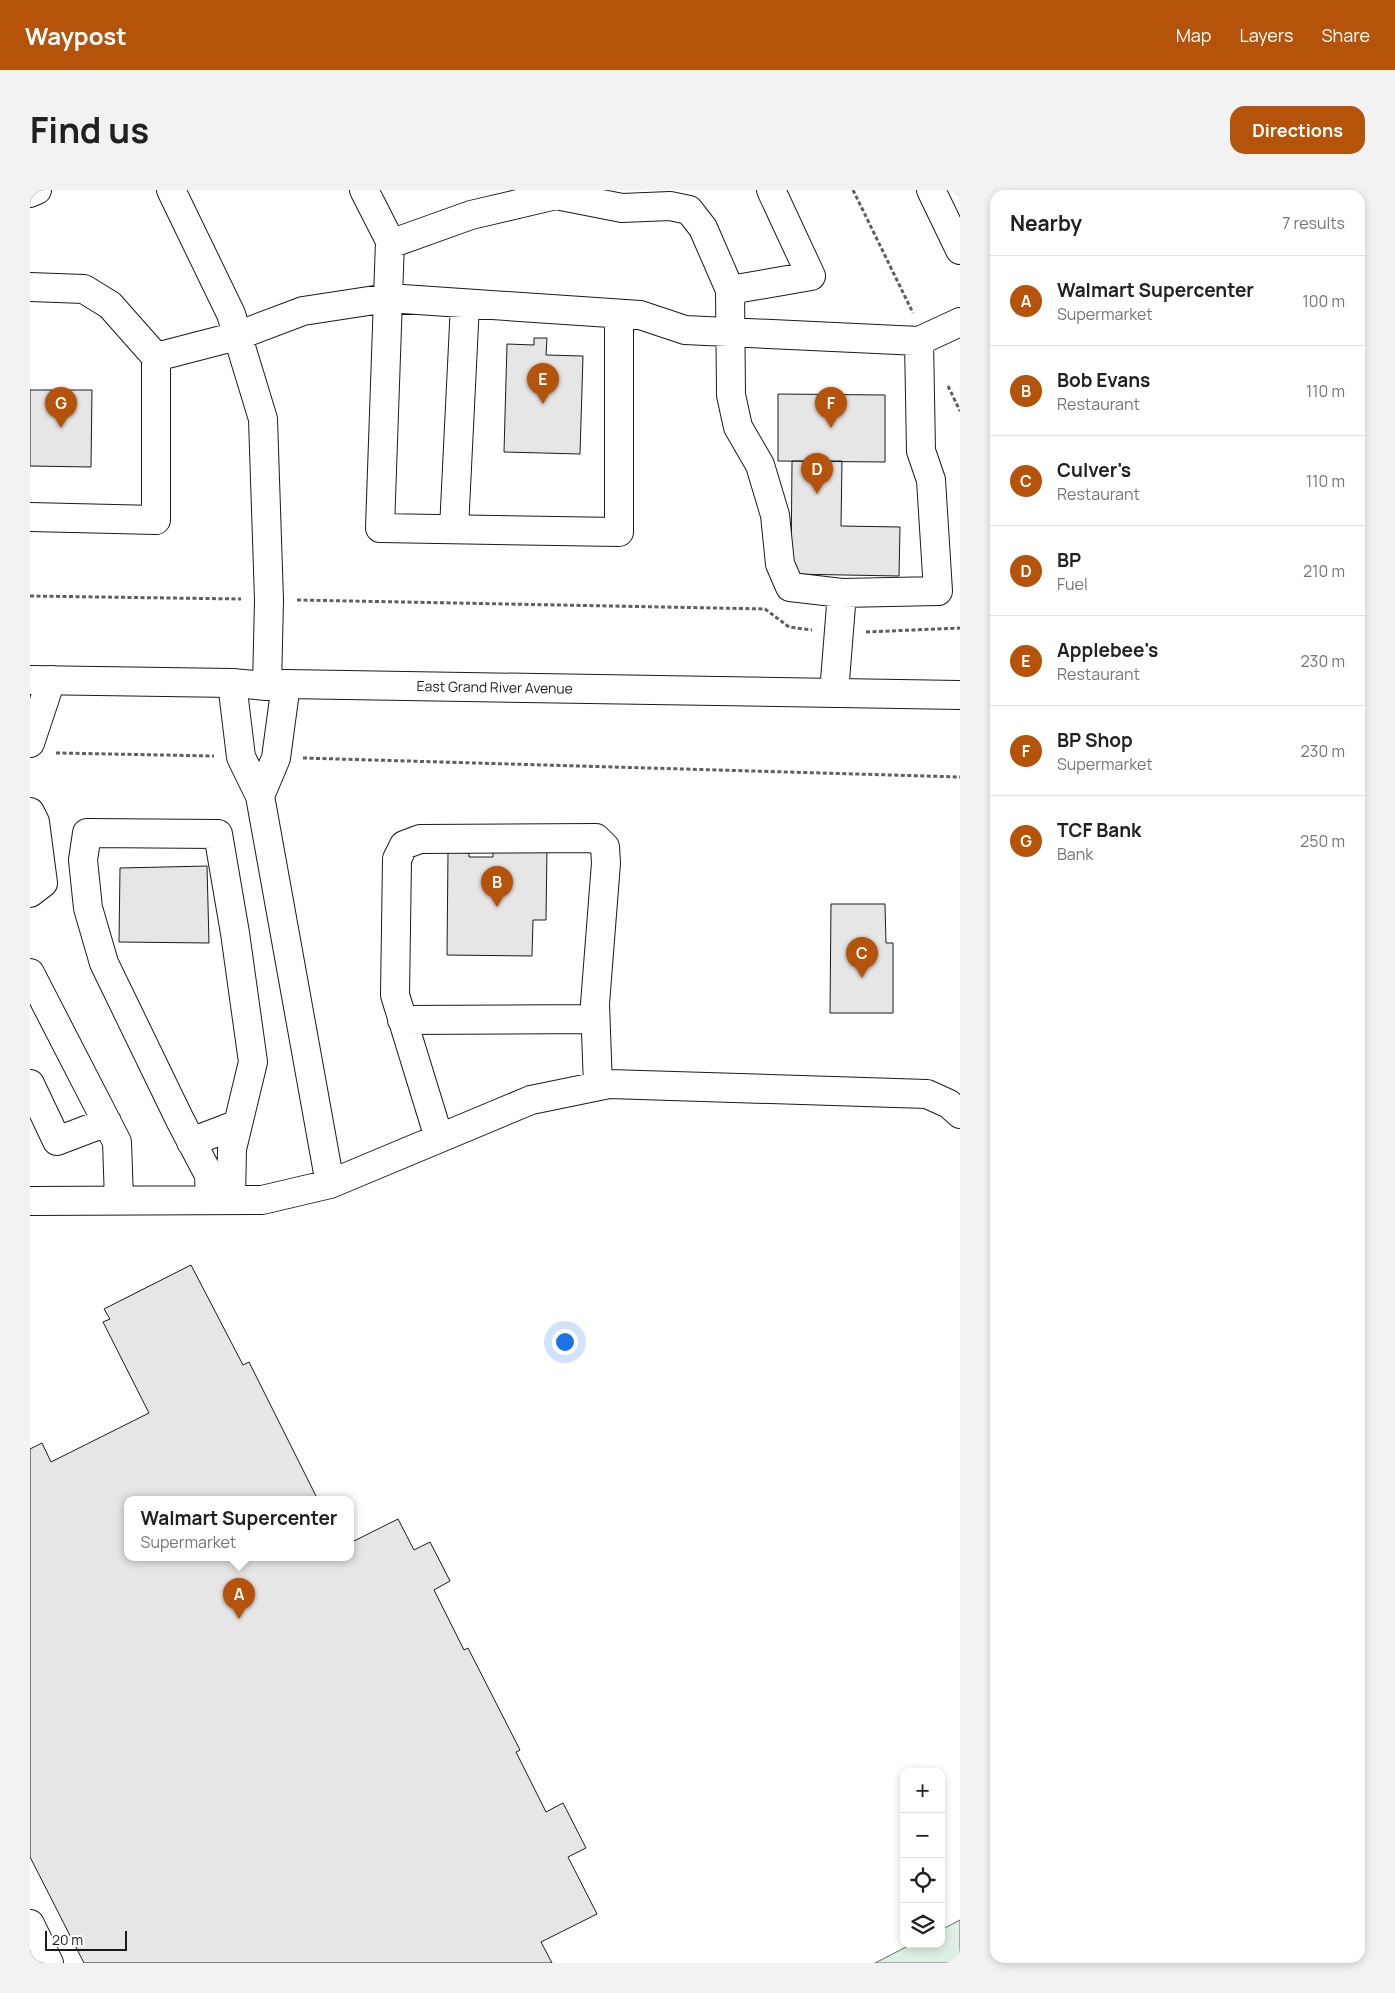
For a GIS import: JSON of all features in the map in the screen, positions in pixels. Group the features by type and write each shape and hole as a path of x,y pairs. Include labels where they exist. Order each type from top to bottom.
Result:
{"main road":[{"path":"30,193 37,190"},
{"path":"170,190 231,314 263,419 268,600 276,685 276,758 260,796"},
{"path":"364,190 390,244 380,528 619,532 619,315"},
{"path":"730,290 810,276 771,190"},
{"path":"931,190 960,250"},
{"path":"390,244 471,215 556,192 622,208 670,206 690,200 730,290 731,395 738,427 760,465 775,515 780,564 790,587 842,593 938,591 931,480 921,451 922,339"},
{"path":"30,287 84,289 110,304 156,357 156,520 30,517"},
{"path":"156,357 237,336 303,311 388,298 640,316 685,330 729,332 922,339 960,322"},
{"path":"454,529 465,304"},
{"path":"834,693 842,593"},
{"path":"40,748 41,680"},
{"name":"East Grand River Avenue","path":"41,680 960,695"},
{"path":"232,683 241,757 260,796 330,1184"},
{"path":"30,812 35,822 43,883 30,893"},
{"path":"87,833 218,834 235,933 253,1062 220,1200 104,963 88,908 83,860 87,833"},
{"path":"439,1138 394,994 397,859 404,845 420,839 596,838 605,847 606,863 595,1004 598,1086"},
{"path":"30,973 117,1142 119,1200"},
{"path":"402,1020 596,1019"},
{"path":"30,1084 57,1141 107,1122"},
{"path":"30,1201 262,1200 330,1184 531,1100 609,1084 927,1094 949,1104 960,1114"},
{"path":"191,1142 238,1124"},
{"path":"30,1924 49,1963"}],"path":[{"path":"853,190 922,339"},
{"path":"944,378 960,411"},
{"path":"30,596 765,610 789,627 839,634 960,628"},
{"path":"40,748 241,757"},
{"path":"276,758 960,777"}],"green space":[{"path":"960,1920 960,1963 875,1963 904,1948 945,1948 945,1928"}],"building":[{"path":"534,338 547,338 546,355 583,356 580,454 504,452 507,344 534,345"},
{"path":"30,390 92,390 91,467 30,466"},
{"path":"778,394 885,395 885,462 778,461"},
{"path":"792,461 842,461 841,526 900,527 899,576 791,574"},
{"path":"493,846 547,847 546,920 533,920 532,956 447,955 448,852 469,853 469,857 493,857"},
{"path":"207,866 209,943 119,942 120,868"},
{"path":"831,904 885,904 886,943 893,943 893,1013 830,1013"},
{"path":"191,1265 243,1365 249,1362 316,1496 124,1496 124,1561 354,1561 354,1541 398,1519 414,1550 430,1542 450,1581 434,1590 464,1650 468,1648 520,1750 516,1752 546,1812 563,1803 586,1848 568,1857 597,1914 541,1942 552,1963 84,1963 30,1857 30,1449 42,1443 51,1462 149,1413 103,1322 110,1319 104,1309"}],"place":[{"name":"Applebee's","path":"543,404"},
{"name":"TCF Bank","path":"61,428"},
{"name":"BP Shop","path":"831,428"},
{"name":"BP","path":"817,494"},
{"name":"Bob Evans","path":"497,907"},
{"name":"Culver's","path":"862,978"},
{"name":"Walmart Supercenter","path":"239,1619"}]}
